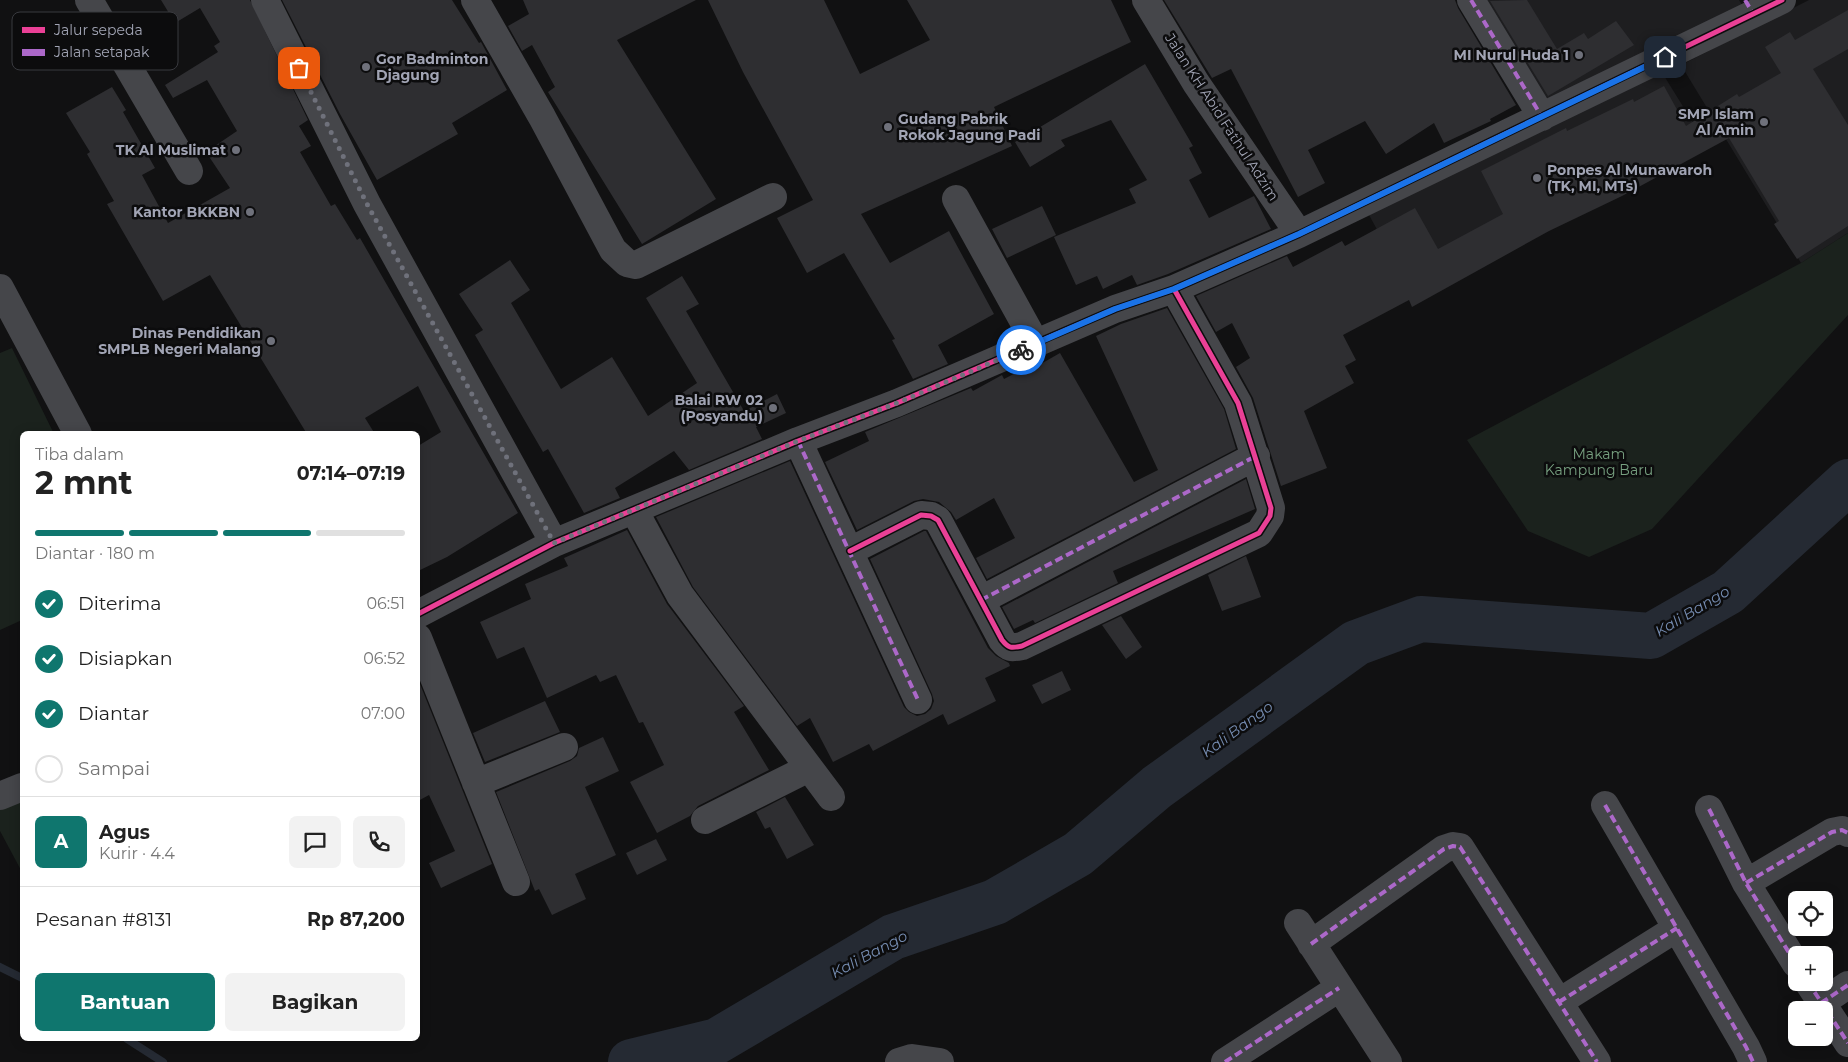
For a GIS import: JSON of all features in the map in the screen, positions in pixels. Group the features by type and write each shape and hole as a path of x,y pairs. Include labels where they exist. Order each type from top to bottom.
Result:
{"street":[{"path":"89,0 96,12"},
{"path":"264,0 367,204 554,543"},
{"path":"475,0 542,117 613,250 627,263 636,266 773,197"},
{"name":"Jalan KH Abid Fathul Adzim","path":"1146,0 1196,82 1299,234"},
{"path":"1471,0 1542,117"},
{"path":"420,613 554,543 798,441 897,403 1115,309 1174,289 1299,234 1542,117 1749,7 1782,0"},
{"path":"130,70 189,171"},
{"path":"956,199 1036,344"},
{"path":"0,288 76,431"},
{"path":"850,551 921,515 930,516 942,526 1007,646 1012,648 1022,646 1259,533 1270,516 1271,508 1238,403 1174,289"},
{"path":"798,441 918,700"},
{"path":"981,600 1256,456"},
{"path":"634,510 680,595 831,797"},
{"path":"420,643 516,882"},
{"path":"476,783 564,748"},
{"path":"705,820 809,768"},
{"path":"0,796 20,788"},
{"path":"1605,805 1753,1062"},
{"path":"1709,809 1746,883 1788,951"},
{"path":"1746,883 1832,832 1842,830 1848,833"},
{"path":"1388,1062 1304,934 1444,849 1453,846 1460,847 1597,1062"},
{"path":"1559,1002 1677,928"},
{"path":"1848,985 1814,993 1848,1043"},
{"path":"1225,1062 1338,988"},
{"path":"899,1062 912,1058 940,1062"}],"shaded area":[{"name":"MI Nurul Huda 1","path":"1480,0 1739,0 1742,5 1545,104"},
{"name":"SMP Islam Al Amin","path":"1809,0 1848,0 1848,233 1801,263 1681,65"},
{"name":"Ponpes Al Munawaroh (TK, MI, MTs)","path":"1658,66 1705,142 1412,294 1368,213"}],"green space":[{"name":"Makam Kampung Baru","path":"1848,233 1848,315 1652,529 1589,557 1528,531 1467,440 1801,263"},
{"path":"12,348 53,431 20,431 20,621 0,630 0,353"},
{"path":"20,799 20,868 0,831 0,808"}],"building":[{"path":"161,0 250,0 308,120 299,126 311,146 300,152 331,206 335,204 357,240 360,238 518,513 447,557 420,570 420,445 441,432 418,386 365,418 373,431 305,431 210,275 163,301 107,204 114,201 87,154 90,152 66,113 112,87 126,110 123,112 155,168 142,175 168,223 230,188 206,152 237,131 207,80 173,98 165,85 218,52 214,46 220,42 200,8 178,21 178,12 168,12"},
{"name":"Gor Badminton Djagung","path":"282,0 452,0 479,43 481,42 507,90 452,123 458,134 377,180 340,114"},
{"path":"523,0 696,0 617,40 716,199 642,244 548,92 555,87 532,45 522,51 508,26 529,14"},
{"name":"Gudang Pabrik Rokok Jagung Padi","path":"708,0 824,0 860,74 930,40 907,0 1111,0 1131,42 994,107 1012,146 861,214 890,263 949,231 994,314 938,345 948,364 913,379 892,340 895,339 844,253 807,273 777,218 813,200 743,72"},
{"path":"1164,0 1455,0 1516,105 1490,119 1491,121 1444,143 1434,123 1386,154 1365,121 1308,150 1325,183 1298,197 1231,69 1212,78"},
{"path":"1527,0 1557,49 1584,33 1588,39 1616,21 1634,45 1548,96 1490,1"},
{"path":"1848,10 1848,49 1813,69 1848,125 1848,226 1797,259 1774,224 1779,221 1729,138 1622,196 1549,231 1412,307 1409,300 1343,335 1356,360 1345,366 1354,383 1304,411 1327,468 1281,486 1253,398 1236,367 1250,358 1232,323 1216,332 1196,296 1287,256 1293,267 1342,241 1345,246 1415,208 1438,249 1503,214 1481,171 1566,128 1567,131 1633,99 1634,102 1664,86 1686,126 1737,94 1739,97 1781,73 1765,47 1790,32 1795,40"},
{"path":"1145,64 1193,146 1189,148 1202,173 1189,180 1209,218 1254,196 1271,229 1168,274 1137,285 1132,275 1103,289 1097,276 1076,285 1054,237 1136,203 1129,189 1147,180 1111,120 1061,140 1065,146 1030,167 1015,142"},
{"path":"1042,206 1056,235 1007,258 992,229"},
{"path":"510,260 530,290 511,303 561,389 612,357 648,416 697,383 646,298 682,276 699,304 686,311 744,411 777,394 786,413 756,427 762,439 689,470 674,451 615,488 620,498 584,513 548,449 543,452 475,335 483,330 459,294"},
{"path":"1167,308 1224,409 1236,449 987,579 976,558 1015,538 994,498 956,520 951,512 939,502 923,499 914,501 857,530 825,462 869,441 865,432 971,388 973,391 1002,375 1004,379 1023,369 1032,369 1060,353 1134,482 1158,470 1096,336 1121,324"},
{"path":"790,461 904,707 917,716 925,714 931,709 934,701 870,559 924,531 926,531 988,648 996,656 1009,663 1010,666 985,678 996,701 948,725 943,714 873,751 869,744 833,762 810,718 797,726 693,587 656,517"},
{"path":"1246,479 1255,509 1113,571 1118,583 1035,623 1033,620 1014,629 1002,607"},
{"path":"627,530 667,604 744,706 734,712 769,770 698,806 690,816 657,833 630,782 664,765 643,722 639,723 616,675 600,682 596,675 547,698 524,647 497,659 480,622 531,599 525,584 568,566 564,558"},
{"path":"1246,556 1261,597 1222,611 1208,575"},
{"path":"1121,616 1142,647 1126,659 1102,625"},
{"path":"1062,671 1071,690 1042,704 1032,685"},
{"path":"420,684 492,864 441,888 429,863 455,851 429,795 420,800"},
{"path":"545,701 560,732 485,762 473,733"},
{"path":"603,737 619,771 585,787 616,855 575,874 586,899 552,915 539,889 535,891 496,792 570,761 577,756 579,748"},
{"path":"785,797 814,845 787,859 770,827 765,829 756,812"},
{"path":"656,839 667,860 637,875 626,853"}],"waterway":[{"name":"Kali Bango","path":"631,1062 717,1041 893,937 995,902 1078,854 1157,787 1356,643 1421,619 1651,636 1728,592 1848,482"},
{"path":"0,967 20,977"},
{"path":"130,1041 163,1062"}],"marked path":[{"path":"1471,0 1542,117"},
{"path":"1745,0 1754,15"},
{"path":"798,441 918,700"},
{"path":"981,600 1256,456"},
{"path":"1605,805 1753,1062"},
{"path":"1709,809 1746,883 1788,951"},
{"path":"1746,883 1832,832 1842,830 1848,833"},
{"path":"1311,944 1444,849 1453,846 1460,847 1597,1062"},
{"path":"1559,1002 1677,928"},
{"path":"1824,1001 1848,985"},
{"path":"1225,1062 1339,988"},
{"path":"1814,991 1848,1043"}],"cycle path":[{"path":"420,613 554,543 798,441 897,403 1115,309 1174,289 1299,234 1782,0"},
{"path":"850,551 921,515 931,516 938,520 1002,640 1007,645 1013,647 1022,646 1259,533 1270,516 1271,508 1238,403 1174,289"}],"way so far":[{"path":"299,68 367,204 554,543 798,441 897,403 1021,350"}],"place":[{"name":"MI Nurul Huda 1","path":"1579,55"},
{"name":"Gor Badminton Djagung","path":"366,67"},
{"name":"SMP Islam Al Amin","path":"1764,122"},
{"name":"Gudang Pabrik Rokok Jagung Padi","path":"888,127"},
{"name":"TK Al Muslimat","path":"236,150"},
{"name":"Ponpes Al Munawaroh (TK, MI, MTs)","path":"1537,178"},
{"name":"Kantor BKKBN","path":"250,212"},
{"name":"Dinas Pendidikan SMPLB Negeri Malang","path":"271,341"},
{"name":"Balai RW 02 (Posyandu)","path":"773,408"}],"route":[{"path":"1021,350 1115,309 1174,289 1299,234 1665,57"}]}
